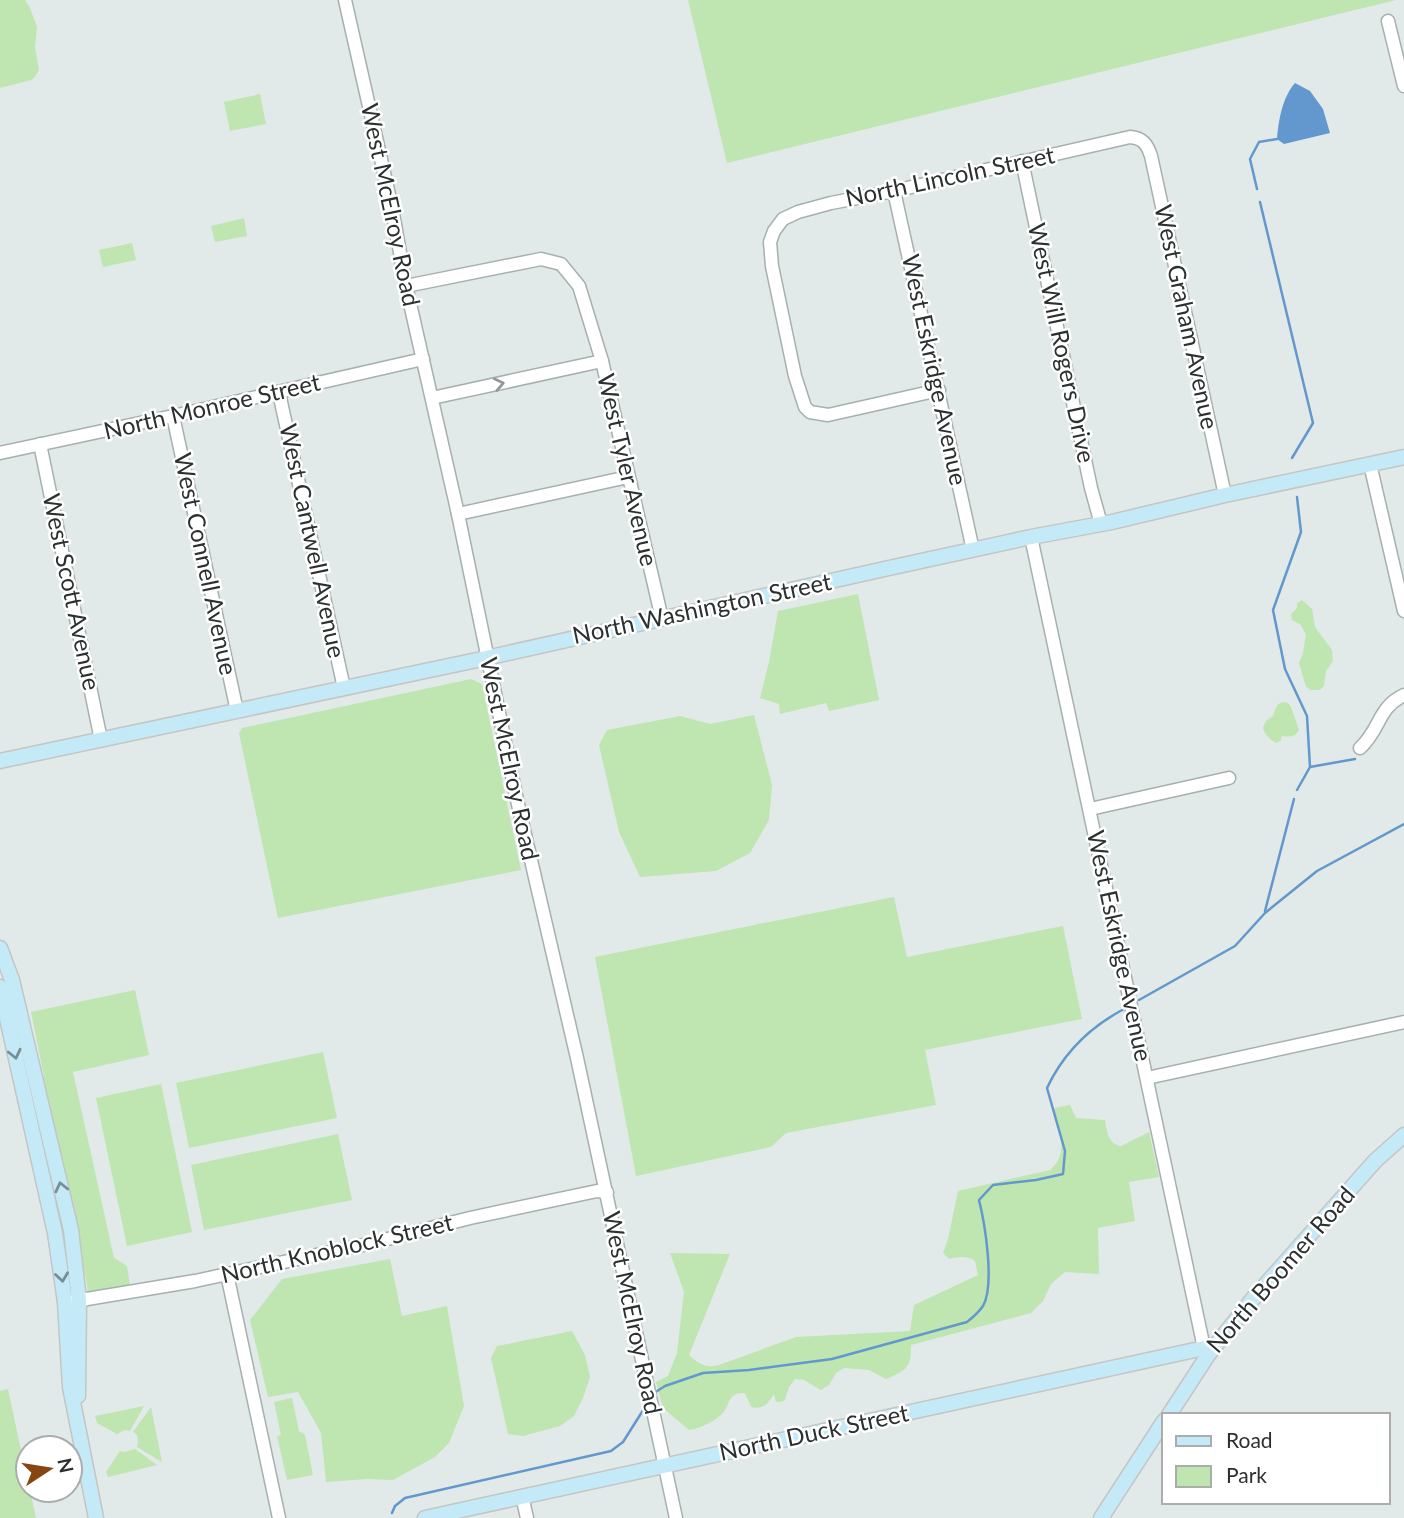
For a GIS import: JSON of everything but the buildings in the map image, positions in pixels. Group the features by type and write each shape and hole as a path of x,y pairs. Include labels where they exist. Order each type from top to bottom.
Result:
{"main road":[{"name":"North Washington Street","path":"0,761 1404,457"},
{"path":"0,948 12,980 71,1230 72,1301 80,1385 76,1415 96,1518"},
{"path":"0,987 72,1301"},
{"name":"North Boomer Road","path":"1170,1413 1206,1351 1375,1161 1404,1135"},
{"name":"North Duck Street","path":"425,1518 1206,1351"},
{"path":"1101,1518 1162,1425"}],"street":[{"name":"West McElroy Road","path":"345,0 458,514 517,800 607,1192 676,1518"},
{"path":"1388,21 1404,86"},
{"name":"North Lincoln Street","path":"939,390 828,415 810,412 805,407 795,376 772,266 770,242 783,219 831,203 1130,137 1143,141"},
{"name":"West Graham Avenue","path":"1143,141 1147,144 1154,168 1225,495"},
{"name":"West Will Rogers Drive","path":"1022,161 1091,488 1101,524"},
{"name":"West Eskridge Avenue","path":"894,191 973,550"},
{"name":"West Tyler Avenue","path":"406,286 541,259 561,264 571,274 579,286 602,361 662,619"},
{"name":"North Monroe Street","path":"0,453 423,359"},
{"path":"432,398 602,361"},
{"name":"West Cantwell Avenue","path":"279,393 344,688"},
{"name":"West Connell Avenue","path":"173,416 237,711"},
{"name":"West Scott Avenue","path":"40,444 102,740"},
{"path":"1370,464 1404,611"},
{"path":"458,514 628,477"},
{"name":"West Eskridge Avenue","path":"1031,537 1206,1351"},
{"path":"1360,748 1373,734 1383,712 1404,695"},
{"path":"1090,808 1228,778"},
{"path":"1147,1078 1404,1022"},
{"name":"North Knoblock Street","path":"72,1301 195,1282 372,1243 470,1218 597,1191 607,1192"},
{"path":"227,1274 278,1518"},
{"path":"522,1496 527,1518"}],"green space":[{"path":"0,0 25,0 30,8 37,27 35,48 39,70 31,80 0,88"},
{"path":"688,0 1396,0 727,163"},
{"path":"260,94 266,124 230,131 224,102"},
{"path":"244,218 247,236 215,242 211,226"},
{"path":"132,243 136,260 103,267 99,250"},
{"path":"858,594 879,700 829,711 826,703 780,714 779,704 760,698 778,611"},
{"path":"1302,600 1312,609 1315,627 1332,650 1333,661 1326,671 1324,686 1320,690 1306,687 1299,663 1306,634 1300,624 1292,620 1291,614"},
{"path":"471,679 482,684 521,870 278,918 239,733 242,728"},
{"path":"1283,702 1291,707 1299,730 1292,736 1282,736 1277,743 1264,732 1263,727 1273,716 1277,705"},
{"path":"754,715 772,785 769,820 750,853 716,871 640,877 619,832 599,745 607,730 680,716 710,724"},
{"path":"894,897 907,957 1063,926 1082,1019 925,1050 936,1105 786,1133 771,1147 636,1176 595,957"},
{"path":"135,990 149,1055 73,1072 114,1258 127,1266 131,1292 88,1299 31,1012"},
{"path":"323,1052 337,1118 189,1148 176,1083"},
{"path":"161,1084 192,1232 127,1246 96,1098"},
{"path":"1070,1105 1076,1118 1105,1120 1109,1136 1117,1145 1121,1146 1149,1132 1159,1177 1129,1182 1135,1221 1098,1228 1099,1274 1065,1272 1051,1284 1043,1301 1031,1313 911,1345 909,1363 899,1373 886,1379 869,1370 844,1368 821,1390 804,1380 795,1379 785,1400 776,1402 774,1394 759,1408 751,1407 745,1393 739,1393 732,1397 718,1418 689,1430 663,1408 656,1382 668,1376 677,1353 684,1292 670,1253 730,1254 689,1355 702,1364 719,1365 796,1337 910,1331 914,1305 978,1275 975,1261 972,1259 949,1259 943,1253 958,1191 1050,1170 1056,1164 1061,1150 1060,1135 1053,1112 1055,1108"},
{"path":"338,1134 352,1200 204,1230 191,1165"},
{"path":"390,1259 402,1316 447,1306 464,1406 449,1443 435,1457 393,1480 326,1482 321,1433 298,1392 268,1397 250,1320 282,1279"},
{"path":"572,1331 585,1355 590,1377 574,1416 560,1426 523,1436 508,1434 491,1358 497,1346"},
{"path":"8,1389 18,1434 14,1434 14,1504 33,1504 36,1518 0,1518 0,1391"},
{"path":"292,1398 299,1431 305,1435 313,1475 287,1480 277,1436 281,1435 274,1402"},
{"path":"144,1406 130,1431 117,1434 97,1423 95,1416"},
{"path":"151,1407 162,1462 137,1447 137,1435 133,1432"},
{"path":"135,1449 157,1465 108,1477 106,1472 120,1451"}],"water":[{"path":"1295,83 1310,91 1323,109 1330,133 1284,144 1277,139 1279,124 1284,102"}],"waterway":[{"path":"1257,189 1250,159 1259,142 1277,139"},
{"path":"1260,202 1313,423 1292,458"},
{"path":"1297,497 1301,532 1273,610 1285,669 1307,716 1310,767"},
{"path":"1297,790 1310,767 1355,759"},
{"path":"1265,911 1294,799"},
{"path":"1139,1000 1235,946 1265,913 1317,871 1404,824"},
{"path":"654,1393 665,1386 703,1373 832,1359 967,1322 983,1306 987,1296 989,1270 979,1200 993,1185 1063,1174 1065,1151 1047,1088 1061,1064 1079,1042 1124,1009"},
{"path":"392,1513 395,1506 405,1498 611,1451 623,1442 647,1404"}]}
